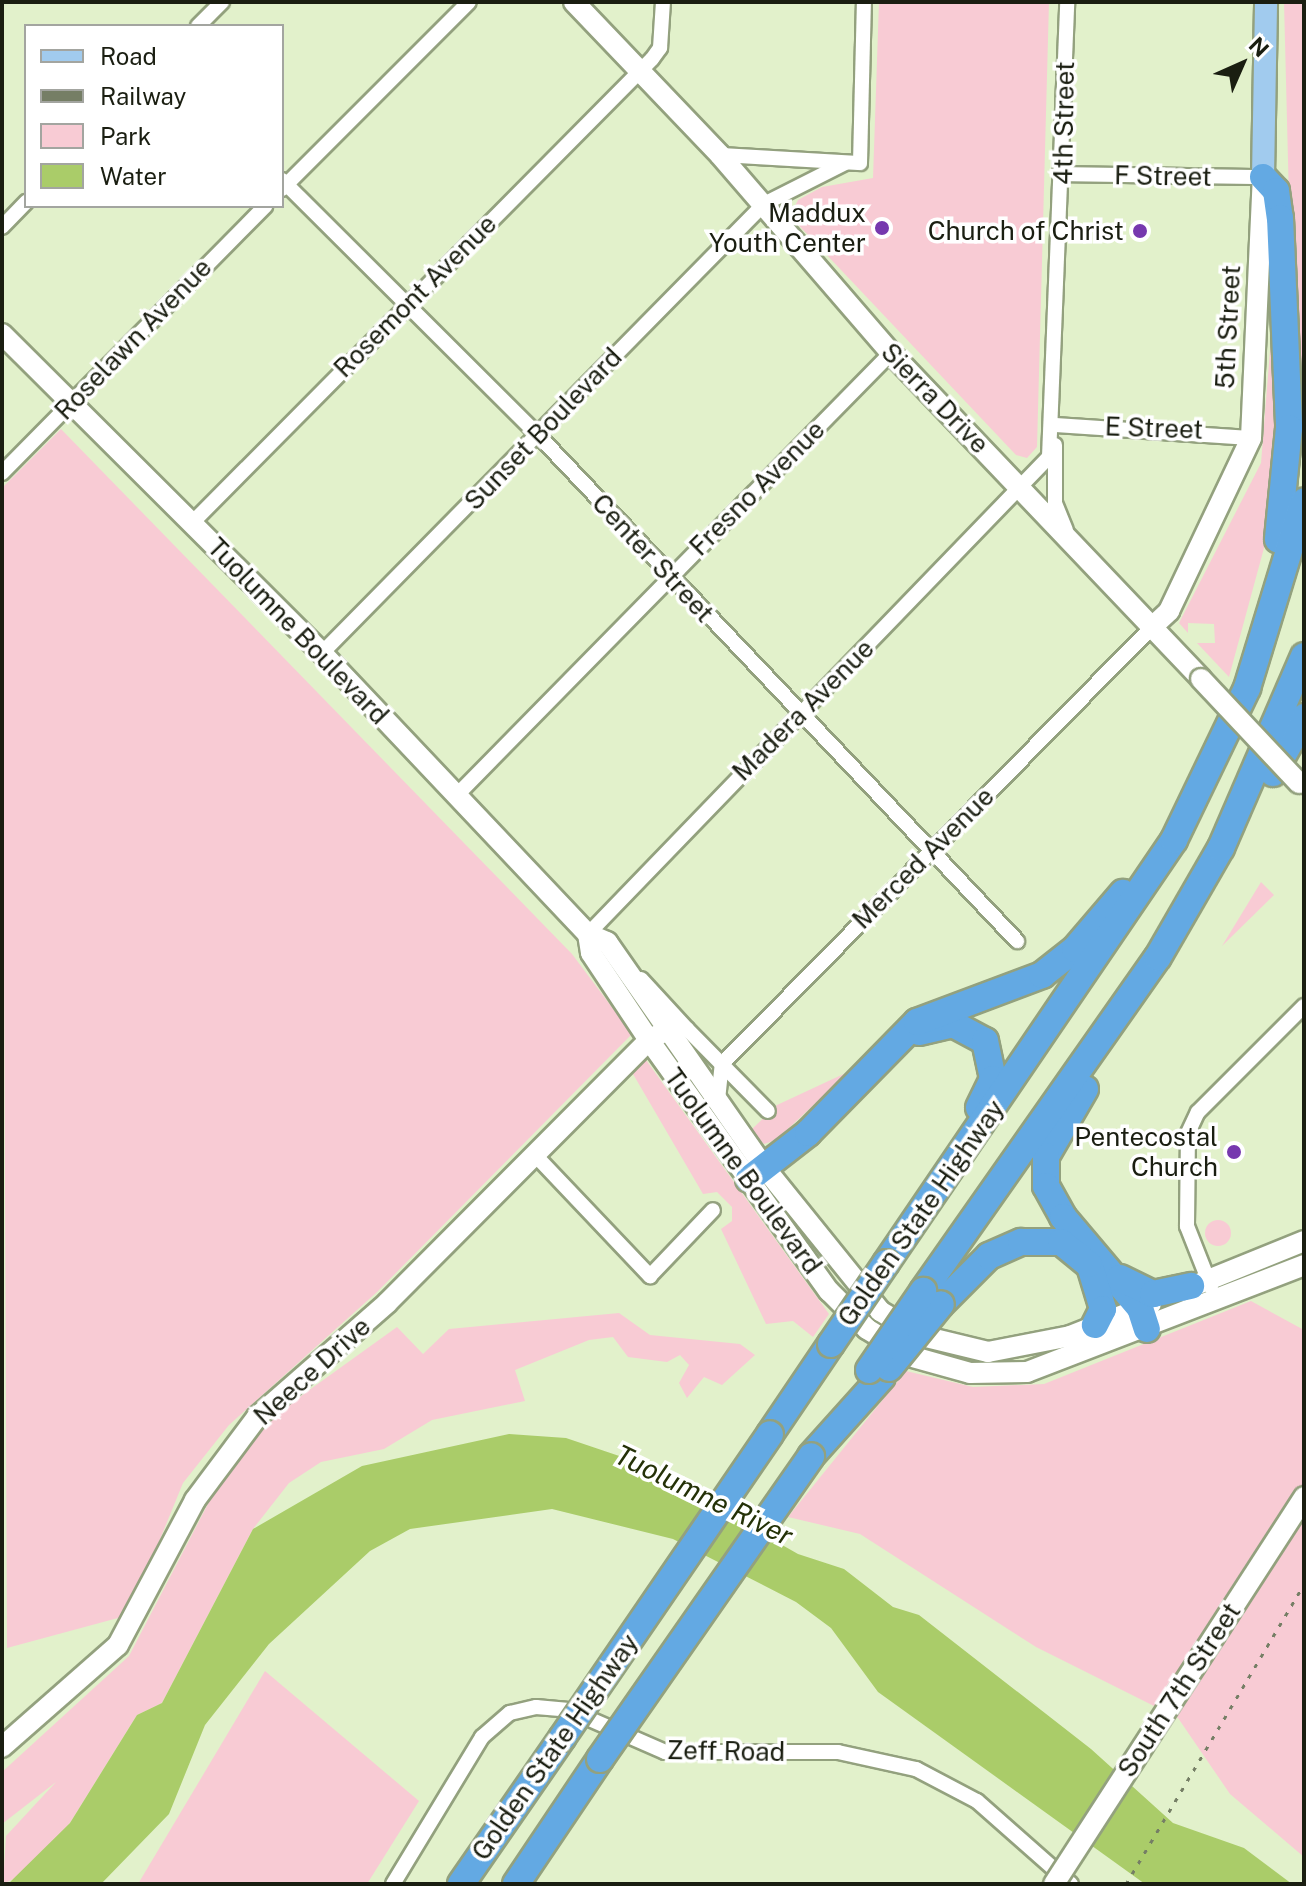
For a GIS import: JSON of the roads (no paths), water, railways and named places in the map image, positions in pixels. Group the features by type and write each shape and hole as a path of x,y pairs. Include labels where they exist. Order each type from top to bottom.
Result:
{"highway":[{"path":"1247,688 1289,452 1280,218 1276,191 1263,177"},
{"name":"Golden State Highway","path":"461,1884 1159,864 1247,688 1304,502"},
{"name":"Golden State Highway","path":"516,1884 811,1456 932,1298 1158,957 1221,848 1304,656"},
{"path":"1221,848 1304,717"},
{"path":"757,1173 932,1012 1033,979 1075,949 1145,861 1229,728"},
{"path":"1139,1316 1051,1200 1046,1156 1158,957"},
{"path":"886,1263 993,1079 985,1041 962,1026 934,1026 895,1046"},
{"path":"932,1298 989,1256 1021,1242 1061,1242 1137,1290 1200,1283"},
{"path":"1095,1325 1103,1309 1097,1264"}],"main road":[{"name":"5th Street","path":"1263,177 1266,2"}],"street":[{"path":"200,24 222,2"},
{"path":"284,184 469,2"},
{"name":"Sierra Drive","path":"574,2 720,155 891,353 1302,785"},
{"name":"Rosemont Avenue","path":"192,523 660,48 663,2"},
{"path":"720,155 852,163 864,2"},
{"name":"4th Street","path":"1067,2 1055,503 1072,543"},
{"name":"Sunset Boulevard","path":"322,653 764,204 852,163"},
{"name":"F Street","path":"1063,174 1263,177"},
{"name":"5th Street","path":"1151,628 1169,611 1251,438 1263,177"},
{"name":"Center Street","path":"284,186 538,435 1017,941"},
{"path":"2,227 24,204"},
{"name":"Roselawn Avenue","path":"2,473 263,208"},
{"name":"Tuolumne Boulevard","path":"2,334 322,653 588,934 616,953 678,1029 757,1173 844,1309 913,1357 970,1373 1027,1372 1200,1283 1304,1241"},
{"name":"Fresno Avenue","path":"456,796 891,353"},
{"name":"4th Street","path":"1020,488 1045,464 1055,431"},
{"name":"E Street","path":"1055,431 1251,438"},
{"name":"Madera Avenue","path":"588,934 1020,488"},
{"name":"Merced Avenue","path":"722,1064 1151,628"},
{"name":"Tuolumne Boulevard","path":"588,934 591,953 649,1040 757,1173 860,1293 922,1336 974,1351 1023,1350 1095,1325 1215,1301 1304,1265"},
{"path":"1215,1301 1200,1283 1187,1226 1192,1122 1304,1006"},
{"name":"Tuolumne Boulevard","path":"678,1029 722,1064 768,1111"},
{"name":"Neece Drive","path":"2,1747 118,1645 195,1500 257,1417 387,1303 649,1040 678,1029"},
{"path":"718,1100 722,1064"},
{"path":"536,1156 650,1276 713,1210"},
{"name":"South 7th Street","path":"1054,1884 1304,1497"},
{"name":"Zeff Road","path":"393,1884 491,1726 520,1709 545,1707 665,1752 838,1752 916,1769 977,1801 1071,1884"}],"water":[{"path":"509,1434 566,1438 637,1462 798,1554 844,1569 893,1607 919,1615 1091,1749 1173,1823 1244,1848 1292,1884 1145,1884 878,1692 831,1628 796,1602 673,1539 552,1509 410,1529 370,1551 269,1644 205,1725 169,1814 101,1884 8,1884 70,1823 137,1715 162,1703 253,1529 362,1466"}],"railway":[{"path":"1126,1884 1304,1584"}],"place":[{"name":"Maddux Youth Center","path":"882,228"},
{"name":"Church of Christ","path":"1140,231"},
{"name":"Pentecostal Church","path":"1234,1152"}],"water label":[{"name":"Tuolumne River","path":"704,1495"}]}
